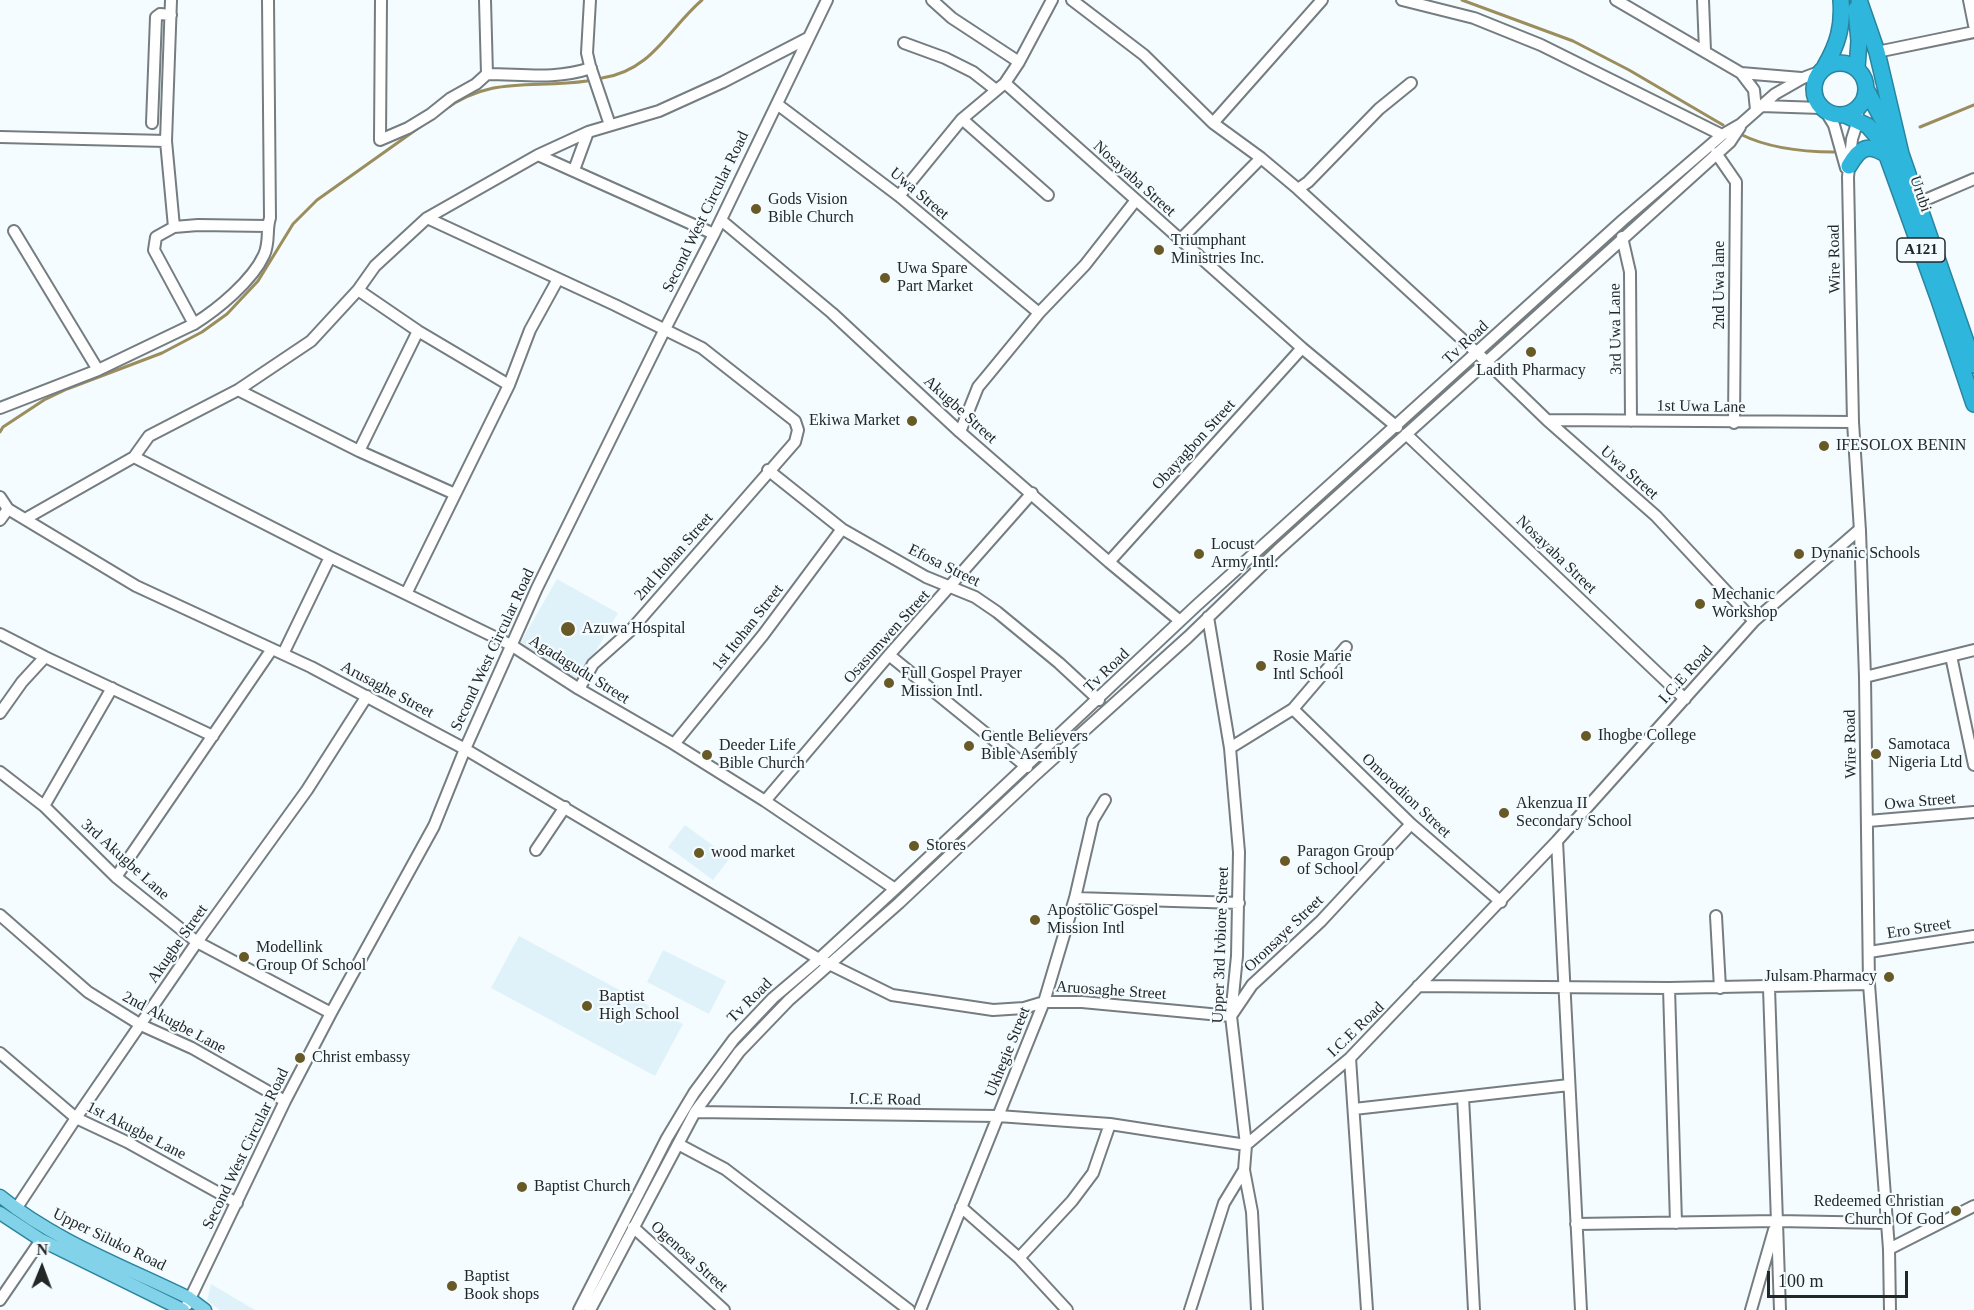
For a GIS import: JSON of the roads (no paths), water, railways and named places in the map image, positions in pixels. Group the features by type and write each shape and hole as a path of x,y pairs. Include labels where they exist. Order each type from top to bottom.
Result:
{"highway":[{"path":"1841,0 1841,32 1834,50 1814,80 1815,100 1823,110 1839,115 1854,115 1865,96 1866,89"},
{"name":"A121","path":"1857,0 1877,52 1894,154"},
{"name":"A121","path":"1857,0 1859,41 1857,68 1884,125 1894,154"},
{"path":"1822,69 1842,62 1857,68"},
{"name":"Urubi","path":"1854,115 1894,154 1911,181 1974,364"},
{"path":"1849,171 1855,154 1861,150 1874,148 1894,154"},
{"name":"Urubi","path":"1894,154 1974,404"}],"main road":[{"name":"Upper Siluko Road","path":"0,1196 16,1209 186,1306"},
{"name":"Upper Siluko Road","path":"0,1213 41,1240 186,1306 205,1310"}],"street":[{"path":"171,0 166,141 174,227"},
{"path":"0,408 98,370 194,324 246,282 256,269 268,242 267,226 270,218 268,0"},
{"path":"381,0 380,140 408,128 431,114 487,74 542,77 591,68"},
{"path":"484,0 487,74"},
{"path":"590,0 587,53 610,125"},
{"name":"Second West Circular Road","path":"186,1306 285,1101 434,826 465,749 537,588 721,220 827,0"},
{"path":"932,0 952,18 1019,62"},
{"path":"899,195 962,120 1000,86 1019,62 1052,0"},
{"name":"Uwa Street","path":"1072,0 1144,55 1213,123 1298,189 1547,420 1656,516 1754,621"},
{"path":"1213,123 1322,0"},
{"path":"1402,0 1474,18 1541,45 1722,135"},
{"path":"1616,0 1741,73 1754,90 1759,108 1823,110"},
{"path":"1703,0 1705,51"},
{"path":"1969,0 1974,25"},
{"path":"152,123 156,17 158,14 171,15"},
{"path":"1877,52 1974,32"},
{"path":"25,519 134,457 149,436 238,390 311,341 358,290 375,266 426,218 538,155 588,132 659,111 723,82 808,38"},
{"name":"Nosayaba Street","path":"904,43 945,58 1000,86 1136,200 1302,348 1396,427"},
{"name":"Tv Road","path":"579,1310 667,1138 694,1093 734,1039 773,998 899,903 1250,579 1278,550 1622,237 1730,142 1742,124 1759,108 1784,87 1822,69"},
{"path":"1741,73 1803,78"},
{"path":"1298,189 1308,182 1379,109 1411,83"},
{"name":"Uwa Street","path":"777,104 899,195 1039,313"},
{"name":"Wire Road","path":"1823,110 1834,125 1849,171"},
{"name":"Wire Road","path":"1854,115 1849,171 1853,422 1860,529 1865,677 1869,984 1889,1249 1890,1310"},
{"path":"962,120 1048,195"},
{"name":"Tv Road","path":"590,1310 695,1112 739,1052 824,961 895,889 1237,569 1478,354 1607,235 1722,135 1742,124"},
{"path":"574,170 588,132"},
{"path":"0,136 166,141"},
{"name":"2nd Uwa lane","path":"1716,153 1736,182 1734,423"},
{"path":"538,155 714,234"},
{"path":"1180,240 1261,158"},
{"path":"1918,203 1974,179"},
{"path":"960,432 978,387 1039,313 1085,264 1136,200"},
{"path":"426,218 665,328"},
{"name":"Akugbe Street","path":"721,220 832,313 960,432 1108,562 1180,621"},
{"path":"194,324 154,250 156,237 174,227 267,226"},
{"path":"14,231 98,370"},
{"name":"3rd Uwa Lane","path":"1622,237 1630,272 1631,421"},
{"path":"406,594 509,385 530,330 558,279"},
{"path":"358,290 418,331 509,385"},
{"name":"2nd Itohan Street","path":"579,689 593,664 630,631 768,470 795,442 798,430 795,421 702,348 665,328"},
{"path":"359,451 418,331"},
{"name":"Obayagbon Street","path":"1108,562 1302,348"},
{"path":"238,390 359,451 455,494"},
{"name":"1st Uwa Lane","path":"1547,420 1853,422"},
{"name":"Nosayaba Street","path":"1406,434 1685,699"},
{"name":"Agadagudu Street","path":"134,457 330,558 511,645 579,689 674,744 765,801 895,889"},
{"name":"Efosa Street","path":"768,470 842,529 926,577 975,597 997,612 1059,663 1099,700"},
{"name":"Osasumwen Street","path":"765,801 889,655 1032,493"},
{"path":"0,497 8,509 0,520"},
{"name":"Arusaghe Street","path":"8,509 136,586 277,651 465,749 824,961"},
{"name":"1st Itohan Street","path":"674,744 763,635 842,529"},
{"name":"I.C.E Road","path":"695,1112 998,1116 1110,1124 1246,1144 1350,1058 1399,1009 1418,986 1557,841 1754,621 1860,529"},
{"path":"116,877 213,736 277,651 330,558"},
{"path":"1237,569 1250,579"},
{"name":"Upper 3rd Ivbiore Street","path":"1208,617 1230,748 1239,852 1237,956 1231,1016 1246,1144 1244,1170 1252,1212 1257,1310"},
{"path":"0,634 213,736"},
{"path":"1230,748 1293,709 1346,647"},
{"path":"1865,677 1974,650"},
{"path":"889,655 1027,767"},
{"path":"1951,656 1974,765"},
{"path":"0,713 22,682 45,657"},
{"path":"44,806 112,688"},
{"name":"Akugbe Street","path":"16,1209 197,942 307,790 367,696"},
{"name":"Omorodion Street","path":"1293,709 1411,824 1501,902"},
{"name":"3rd Akugbe Lane","path":"0,772 44,806 116,877 197,942 331,1013"},
{"name":"Ukhegie Street","path":"920,1310 1044,1002 1075,898 1093,820 1105,800"},
{"path":"536,850 565,807"},
{"name":"Owa Street","path":"1868,821 1974,812"},
{"name":"Oronsaye Street","path":"1231,1016 1252,985 1321,921 1411,824"},
{"path":"1557,841 1581,1310"},
{"path":"1075,898 1239,903"},
{"name":"2nd Akugbe Lane","path":"0,915 88,992 141,1025 192,1048 285,1101"},
{"path":"1716,916 1720,988"},
{"name":"Ero Street","path":"1869,952 1974,936"},
{"name":"Aruosaghe Street","path":"824,961 891,995 993,1010 1024,1008 1044,1002 1082,1002 1231,1016"},
{"path":"1418,986 1769,988 1869,984"},
{"path":"1669,988 1676,1223"},
{"path":"1769,988 1780,1310"},
{"name":"1st Akugbe Lane","path":"0,1053 76,1118 127,1142 237,1203"},
{"path":"1350,1058 1367,1310"},
{"path":"1354,1109 1569,1085"},
{"path":"1463,1097 1474,1310"},
{"path":"1019,1258 1072,1201 1093,1173 1110,1124"},
{"path":"678,1144 725,1169 909,1310"},
{"path":"1190,1310 1224,1203 1244,1170"},
{"path":"1889,1249 1974,1206"},
{"path":"961,1207 1019,1258 1067,1310"},
{"path":"1751,1310 1777,1221"},
{"path":"1576,1224 1777,1221 1887,1223"},
{"name":"Ogenosa Street","path":"633,1227 724,1310"},
{"path":"0,1300 41,1240"}],"waterway":[{"path":"602,78 619,74 647,58 702,0"},
{"path":"1462,0 1573,41 1629,70 1723,125"},
{"path":"444,110 462,99 496,88 587,81"},
{"path":"1920,127 1974,105"},
{"path":"0,432 3,427 44,400 162,353 202,332 227,314 258,281 293,224 317,200 424,124"},
{"path":"1740,134 1762,143 1786,148 1834,152"}],"place":[{"name":"Gods Vision Bible Church","path":"756,209"},
{"name":"Triumphant Ministries Inc.","path":"1159,250"},
{"name":"Uwa Spare Part Market","path":"885,278"},
{"name":"Ladith Pharmacy","path":"1531,352"},
{"name":"Ekiwa Market","path":"912,421"},
{"name":"IFESOLOX BENIN","path":"1824,446"},
{"name":"Locust Army Intl.","path":"1199,554"},
{"name":"Dynanic Schools","path":"1799,554"},
{"name":"Mechanic Workshop","path":"1700,604"},
{"name":"Azuwa Hospital","path":"568,629"},
{"name":"Rosie Marie Intl School","path":"1261,666"},
{"name":"Full Gospel Prayer Mission Intl.","path":"889,683"},
{"name":"Ihogbe College","path":"1586,736"},
{"name":"Gentle Believers Bible Asembly","path":"969,746"},
{"name":"Samotaca Nigeria Ltd","path":"1876,754"},
{"name":"Deeder Life Bible Church","path":"707,755"},
{"name":"Akenzua II Secondary School","path":"1504,813"},
{"name":"Stores","path":"914,846"},
{"name":"wood market","path":"699,853"},
{"name":"Paragon Group of School","path":"1285,861"},
{"name":"Apostolic Gospel Mission Intl","path":"1035,920"},
{"name":"Modellink Group Of School","path":"244,957"},
{"name":"Julsam Pharmacy","path":"1889,977"},
{"name":"Baptist High School","path":"587,1006"},
{"name":"Christ embassy","path":"300,1058"},
{"name":"Baptist Church","path":"522,1187"},
{"name":"Redeemed Christian Church Of God","path":"1956,1211"},
{"name":"Baptist Book shops","path":"452,1286"}]}
